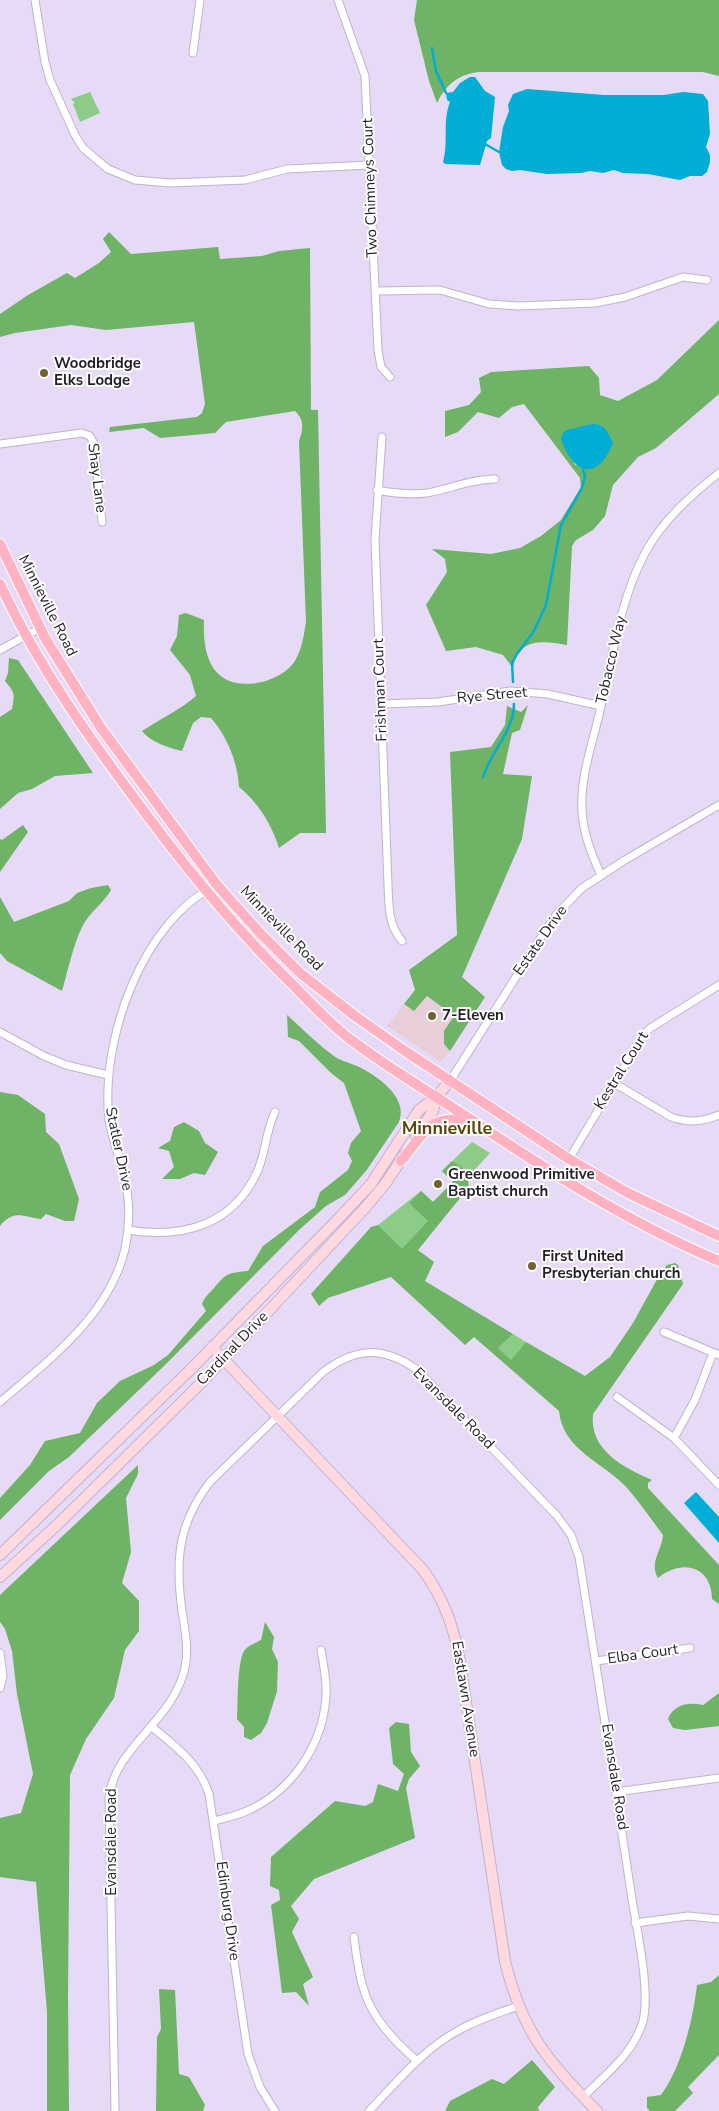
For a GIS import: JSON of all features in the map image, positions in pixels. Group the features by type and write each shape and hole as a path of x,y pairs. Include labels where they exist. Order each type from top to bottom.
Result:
{"main road":[{"name":"Minnieville Road","path":"0,544 40,628 65,673 101,728 217,885 259,932 300,973 356,1016 568,1159 628,1192 719,1236"},
{"name":"Minnieville Road","path":"0,584 25,636 89,738 205,890 252,944 329,1020 347,1036 489,1132 562,1178 626,1214 719,1261"},
{"name":"Cardinal Drive","path":"0,1555 212,1347 371,1184 419,1110 450,1081"},
{"name":"Cardinal Drive","path":"0,1577 57,1525 223,1359 352,1223 382,1188 401,1161 433,1111 436,1096"},
{"path":"401,1161 428,1129 443,1120 456,1119 489,1132"},
{"name":"Eastlawn Avenue","path":"212,1347 423,1570 436,1588 446,1607 452,1624 460,1662 505,1961 518,2006 536,2041 548,2059 597,2111"}],"street":[{"path":"35,0 45,62 74,135 94,159 114,172 135,180 170,183 245,180 287,169 369,165"},
{"path":"193,53 200,0"},
{"name":"Two Chimneys Court","path":"338,0 365,76 379,362 384,372 390,377"},
{"path":"375,291 440,290 489,304 518,306 595,303 625,297 683,277 707,280"},
{"name":"Shay Lane","path":"0,444 82,433 90,436 94,444 102,522"},
{"name":"Frishman Court","path":"382,437 375,540 390,910 393,928 402,941"},
{"name":"Tobacco Way","path":"601,875 587,840 582,809 584,777 626,600 645,553 672,515 719,473"},
{"path":"377,490 396,493 426,493 474,480 495,479"},
{"path":"0,650 40,628"},
{"name":"Rye Street","path":"382,704 438,702 510,691 548,694 602,706"},
{"name":"Estate Drive","path":"450,1081 556,915 570,900 601,875 719,805"},
{"name":"Statler Drive","path":"0,1402 55,1356 91,1316 115,1276 123,1254 128,1230 127,1191 110,1122 108,1075 112,1048 139,969 149,951 167,926 190,902 205,890 217,885"},
{"name":"Kestral Court","path":"568,1159 642,1037 649,1029 719,985"},
{"path":"0,1032 44,1056 66,1065 108,1075"},
{"path":"614,1083 671,1117 680,1120 698,1122 719,1115"},
{"path":"128,1230 148,1234 193,1230 222,1215 252,1182 263,1155 268,1130 275,1112"},
{"path":"664,1332 716,1354 692,1406 674,1438"},
{"name":"Evansdale Road","path":"116,2111 109,1797 112,1780 120,1765 170,1704 177,1691 185,1666 186,1639 178,1584 178,1557 190,1513 210,1482 326,1370 350,1357 377,1352 404,1361 416,1369 557,1516 571,1535 579,1557 646,1992 642,2022 636,2037 626,2053 583,2097"},
{"path":"617,1397 674,1438 719,1485"},
{"name":"Elba Court","path":"596,1662 690,1648"},
{"path":"214,1821 248,1810 268,1799 291,1779 306,1759 317,1738 325,1710 326,1679 321,1650"},
{"path":"0,1653 3,1676 0,1688"},
{"name":"Edinburg Drive","path":"152,1727 187,1757 200,1771 209,1794 248,2054 260,2088 275,2111"},
{"path":"616,1792 719,1778"},
{"path":"635,1923 688,1916 719,1919"},
{"path":"354,1937 361,1979 370,2005 389,2034 417,2062"},
{"path":"369,2111 431,2049 460,2029 478,2020 518,2006"}],"shaded area":[{"path":"427,996 454,1017 444,1031 444,1044 450,1051 441,1062 387,1026 404,1004 414,1010"}],"green space":[{"path":"417,0 719,0 719,76 703,72 478,72 458,78 448,86 437,103 429,81 414,20"},
{"path":"90,92 100,113 80,122 73,104 75,103 71,99"},
{"path":"109,232 131,254 218,247 220,259 262,256 279,251 310,248 311,410 318,410 326,833 300,833 279,848 264,815 239,787 231,750 211,718 201,717 193,723 182,751 155,742 142,731 196,696 190,675 170,650 177,636 179,615 186,613 204,620 204,635 209,660 222,677 233,682 246,684 267,681 286,671 296,659 304,637 306,622 299,441 302,422 295,411 226,422 215,433 160,438 144,428 109,432 110,427 197,417 202,413 205,404 194,322 106,330 71,325 0,337 0,314 28,295 67,273 75,278 99,263 111,252 103,239"},
{"path":"719,320 719,394 656,448 638,457 613,485 605,516 593,530 576,540 572,546 567,645 533,643 521,651 516,658 513,668 503,655 476,647 446,651 426,605 447,572 445,559 432,549 491,554 520,548 541,536 561,520 581,487 580,478 524,404 512,407 499,418 478,412 458,432 445,437 445,411 469,405 481,392 479,378 491,372 589,366 599,378 600,395 618,401 657,380","holes":["592,424 576,466 571,457 579,428"]},
{"path":"9,658 18,660 93,773 55,776 32,789 18,793 0,809 0,717 12,709 14,700 12,691 5,681 8,673"},
{"path":"528,705 520,730 512,733 503,774 532,776 522,839 462,977 485,997 450,1051 444,1044 444,1031 454,1016 427,996 414,1011 404,1004 415,990 409,970 457,935 450,752 491,747 505,725 507,706 521,712"},
{"path":"23,825 28,832 0,872 0,839 2,840"},
{"path":"108,885 111,890 82,927 73,950 62,991 7,961 0,953 0,897 14,922 69,901 77,893"},
{"path":"287,1015 334,1056 365,1070 389,1088 399,1104 401,1113 399,1122 366,1171 345,1195 326,1206 299,1230 164,1366 69,1457 49,1471 0,1520 0,1498 30,1465 45,1441 80,1433 97,1403 120,1381 154,1365 168,1355 206,1311 202,1304 203,1301 222,1279 231,1273 248,1271 263,1246 315,1207 320,1192 348,1170 352,1161 348,1153 351,1143 361,1131 344,1083 331,1073 299,1041 288,1037"},
{"path":"0,1092 18,1095 45,1114 46,1132 59,1144 79,1199 74,1221 65,1221 46,1214 41,1219 19,1215 10,1217 0,1226"},
{"path":"184,1122 199,1131 205,1143 218,1152 205,1175 194,1173 180,1179 162,1179 174,1167 169,1151 158,1148 170,1141 174,1127"},
{"path":"472,1142 490,1153 402,1250 378,1225 421,1191 433,1202 453,1182 442,1171"},
{"path":"452,1161 467,1171 469,1187 418,1250 434,1262 425,1281 513,1334 498,1348 511,1360 526,1342 585,1376 610,1357 633,1323 667,1265 675,1263 678,1265 683,1284 593,1414 593,1427 596,1438 610,1456 652,1480 648,1483 648,1488 719,1565 719,1604 712,1599 711,1588 707,1579 694,1569 686,1567 677,1568 658,1578 655,1561 663,1535 641,1505 628,1489 576,1446 562,1425 559,1411 474,1337 465,1345 391,1277 328,1298 319,1306 311,1294 371,1227 378,1225 402,1249 428,1221 409,1203 421,1191 433,1202 453,1182 442,1171"},
{"path":"513,1334 526,1342 511,1361 498,1348"},
{"path":"138,1465 138,1474 126,1498 131,1552 122,1583 139,1601 139,1631 125,1650 114,1698 86,1739 70,1775 69,2111 47,2111 47,2012 36,1882 0,1877 0,1818 21,1813 33,1774 17,1694 12,1651 5,1629 0,1622 0,1595"},
{"path":"265,1622 274,1637 272,1649 278,1662 277,1691 267,1723 261,1733 251,1740 244,1737 244,1727 237,1719 239,1674 244,1651 261,1640"},
{"path":"719,1693 719,1726 685,1730 673,1728 668,1719 674,1710 687,1704 703,1705"},
{"path":"396,1722 409,1724 411,1752 420,1766 409,1779 406,1788 415,1838 314,1879 291,1906 299,1919 292,1932 313,1977 303,1984 309,2006 296,1992 282,1993 271,1905 280,1900 279,1890 270,1886 271,1857 335,1801 365,1806 373,1802 378,1784 398,1791 404,1774 393,1764 389,1728"},
{"path":"719,1975 719,2055 688,2087 693,2093 675,2111 650,2111 647,2108 647,2097 661,2095 681,2057 693,2013 697,1985 711,1982"},
{"path":"159,1989 175,1990 179,2074 189,2077 205,2105 203,2111 156,2111 157,2037 161,2029"},
{"path":"532,2060 555,2087 538,2107 539,2111 445,2111 450,2101 492,2079 504,2084"}],"water":[{"path":"470,77 475,77 485,91 495,97 491,138 487,141 480,165 445,164 443,162 446,147 446,117 450,102 447,100 446,93 453,92 460,83"},
{"path":"527,89 604,95 664,95 683,92 703,94 708,101 710,134 706,147 710,155 707,172 702,176 690,176 680,180 648,174 623,173 614,170 603,173 590,171 547,174 506,169 502,165 499,152 503,127 509,111 508,105 513,94"},
{"path":"592,424 603,427 608,432 613,443 607,456 600,464 586,469 572,460 561,439 563,433 567,430"},
{"path":"696,1492 719,1517 719,1543 684,1503"}],"waterway":[{"path":"432,48 436,71 446,93"},
{"path":"485,144 499,152"},
{"path":"513,682 512,663 534,631 546,605 561,525 581,490 585,477 583,470"},
{"path":"483,777 510,723 514,704"}],"place":[{"name":"Woodbridge Elks Lodge","path":"44,373"},
{"name":"7-Eleven","path":"432,1016"},
{"name":"Greenwood Primitive Baptist church","path":"438,1184"},
{"name":"First United Presbyterian church","path":"532,1266"}],"district":[{"name":"Minnieville","path":"447,1130"}]}
